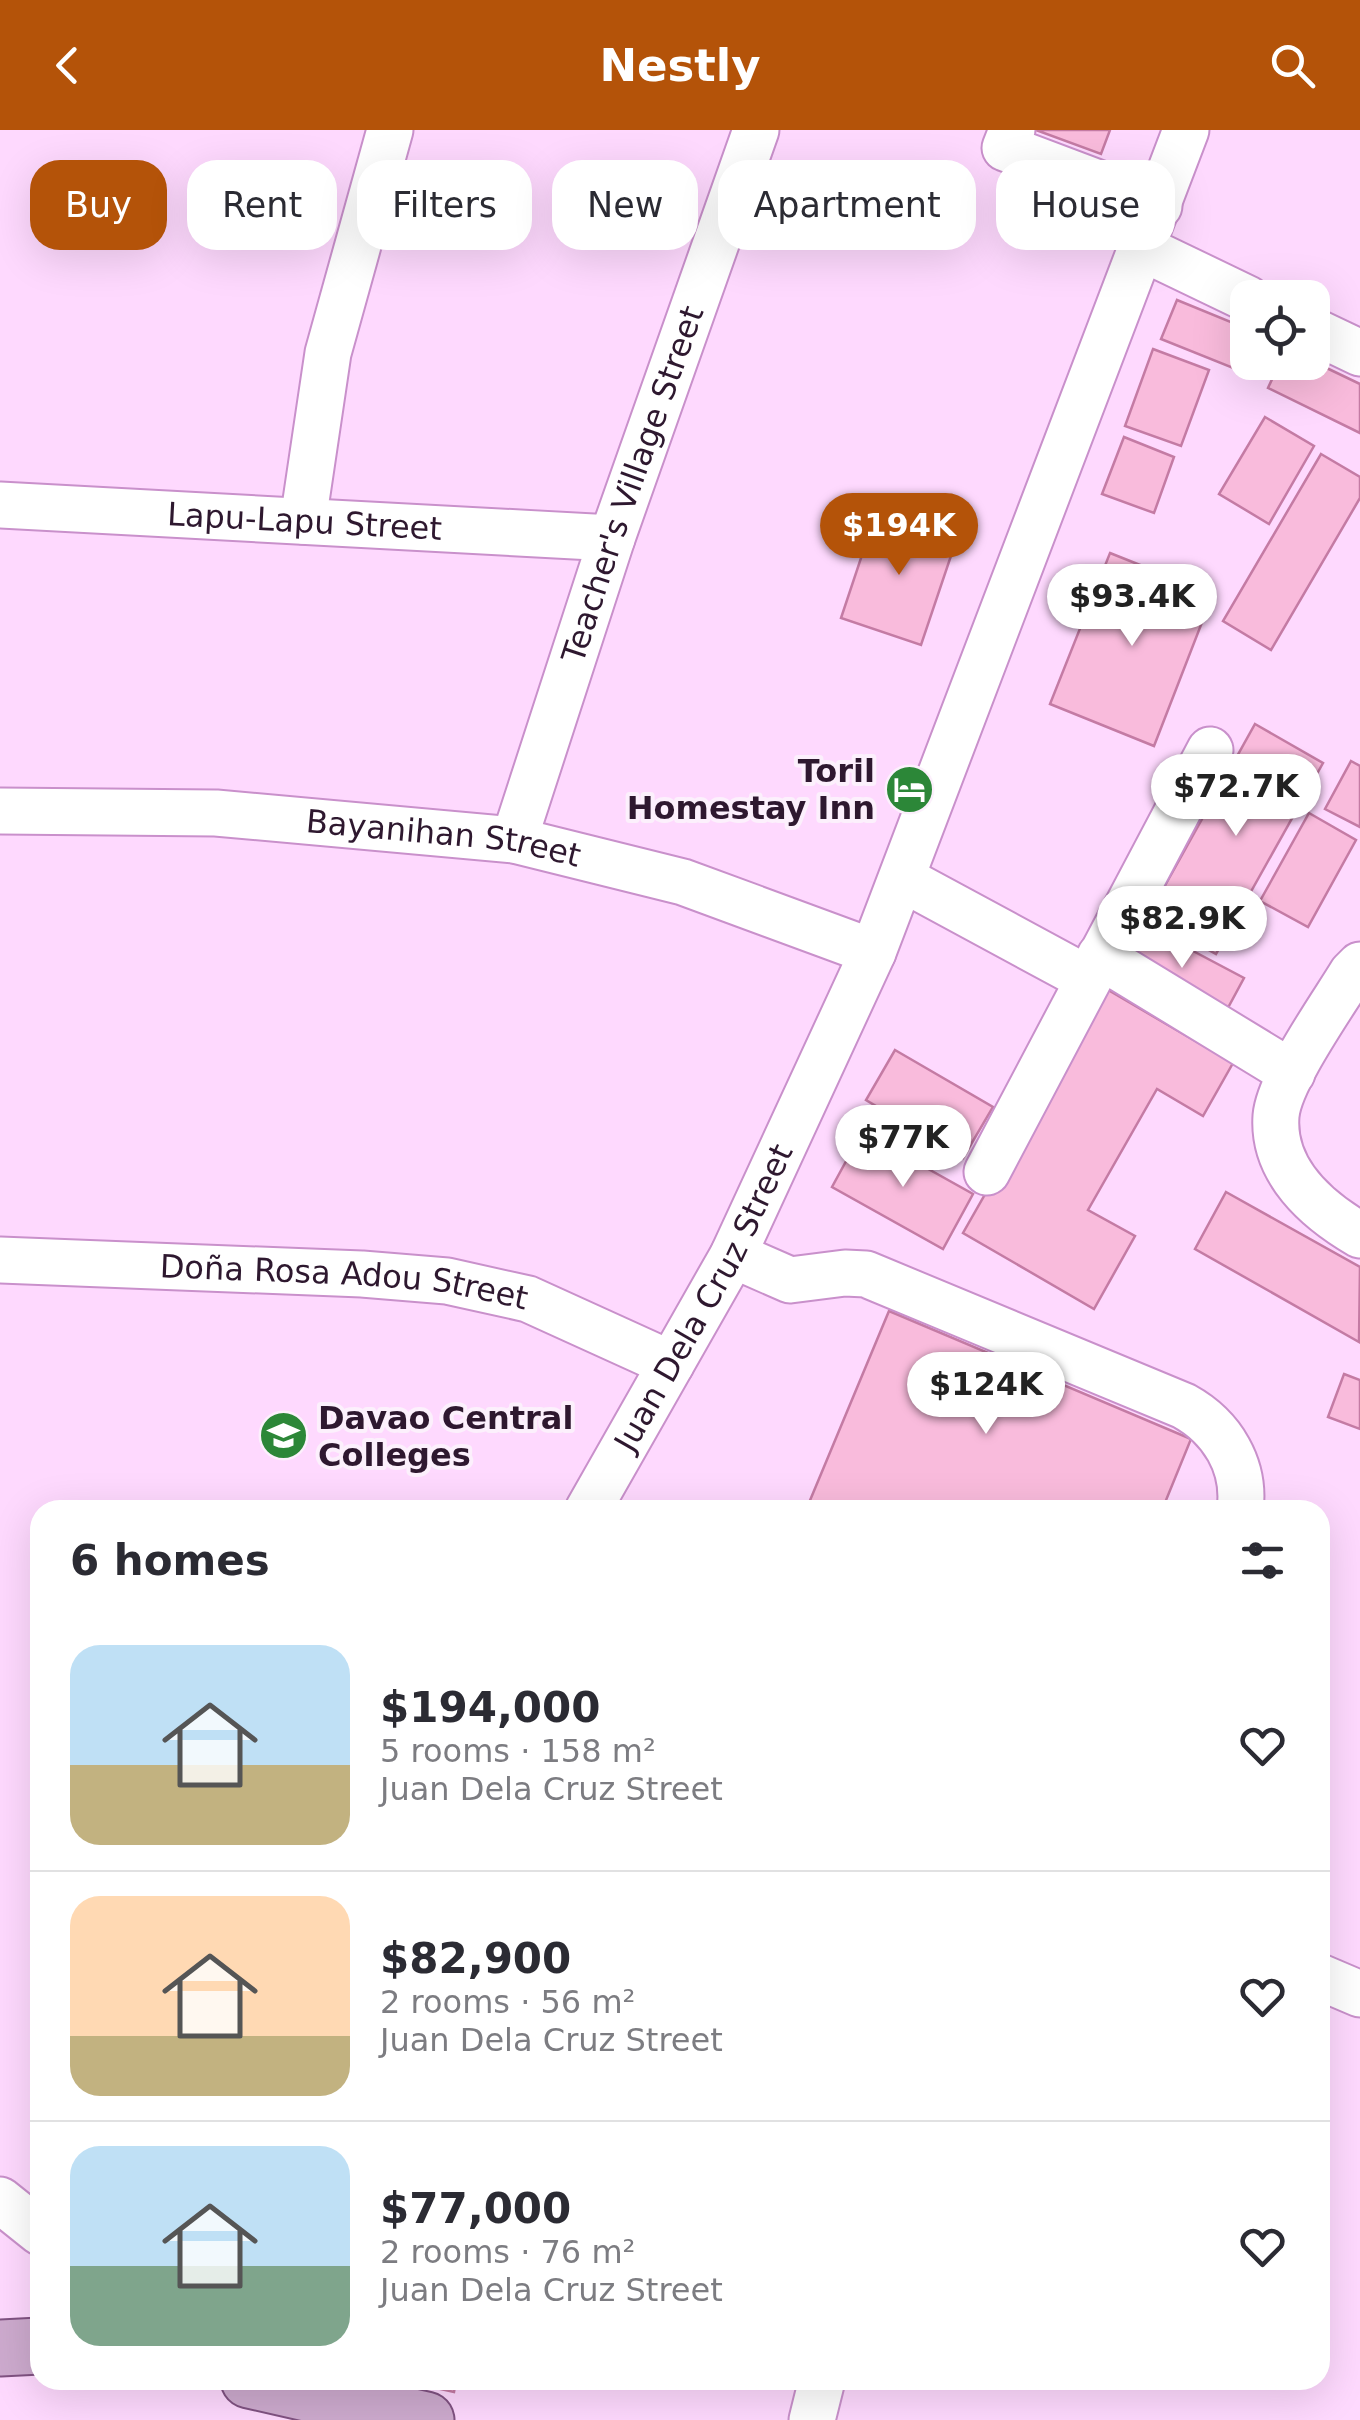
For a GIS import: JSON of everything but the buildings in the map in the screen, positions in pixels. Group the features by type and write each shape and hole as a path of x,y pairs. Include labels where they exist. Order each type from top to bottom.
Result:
{"main road":[{"path":"293,2390 426,2420"}],"street":[{"path":"303,520 328,353 390,130"},
{"name":"Teacher's Village Street","path":"514,840 612,538 756,130"},
{"path":"1012,130 1006,148 1038,160"},
{"name":"Juan Dela Cruz Street","path":"1175,161 1186,130"},
{"name":"Juan Dela Cruz Street","path":"594,1500 733,1255 873,952 1141,250"},
{"path":"1146,250 1230,290"},
{"path":"1330,339 1360,353"},
{"name":"Lapu-Lapu Street","path":"0,505 612,538"},
{"path":"987,1172 1210,750"},
{"name":"Bayanihan Street","path":"0,811 216,813 514,840 684,882 873,952"},
{"path":"903,878 1094,968 1292,1074"},
{"path":"1360,965 1292,1074 1276,1115 1278,1142 1288,1168 1307,1197 1330,1218 1360,1235"},
{"path":"733,1255 790,1280 846,1272 866,1274 1184,1406 1202,1416 1223,1440 1237,1466 1241,1500"},
{"name":"Doña Rosa Adou Street","path":"0,1260 362,1274 447,1281 528,1299 672,1364"},
{"path":"1330,1981 1360,1994"},
{"path":"0,2200 30,2224"},
{"path":"812,2420 820,2390"}],"place":[{"name":"Toril Homestay Inn","path":"910,789"},
{"name":"Davao Central Colleges","path":"283,1436"}]}
